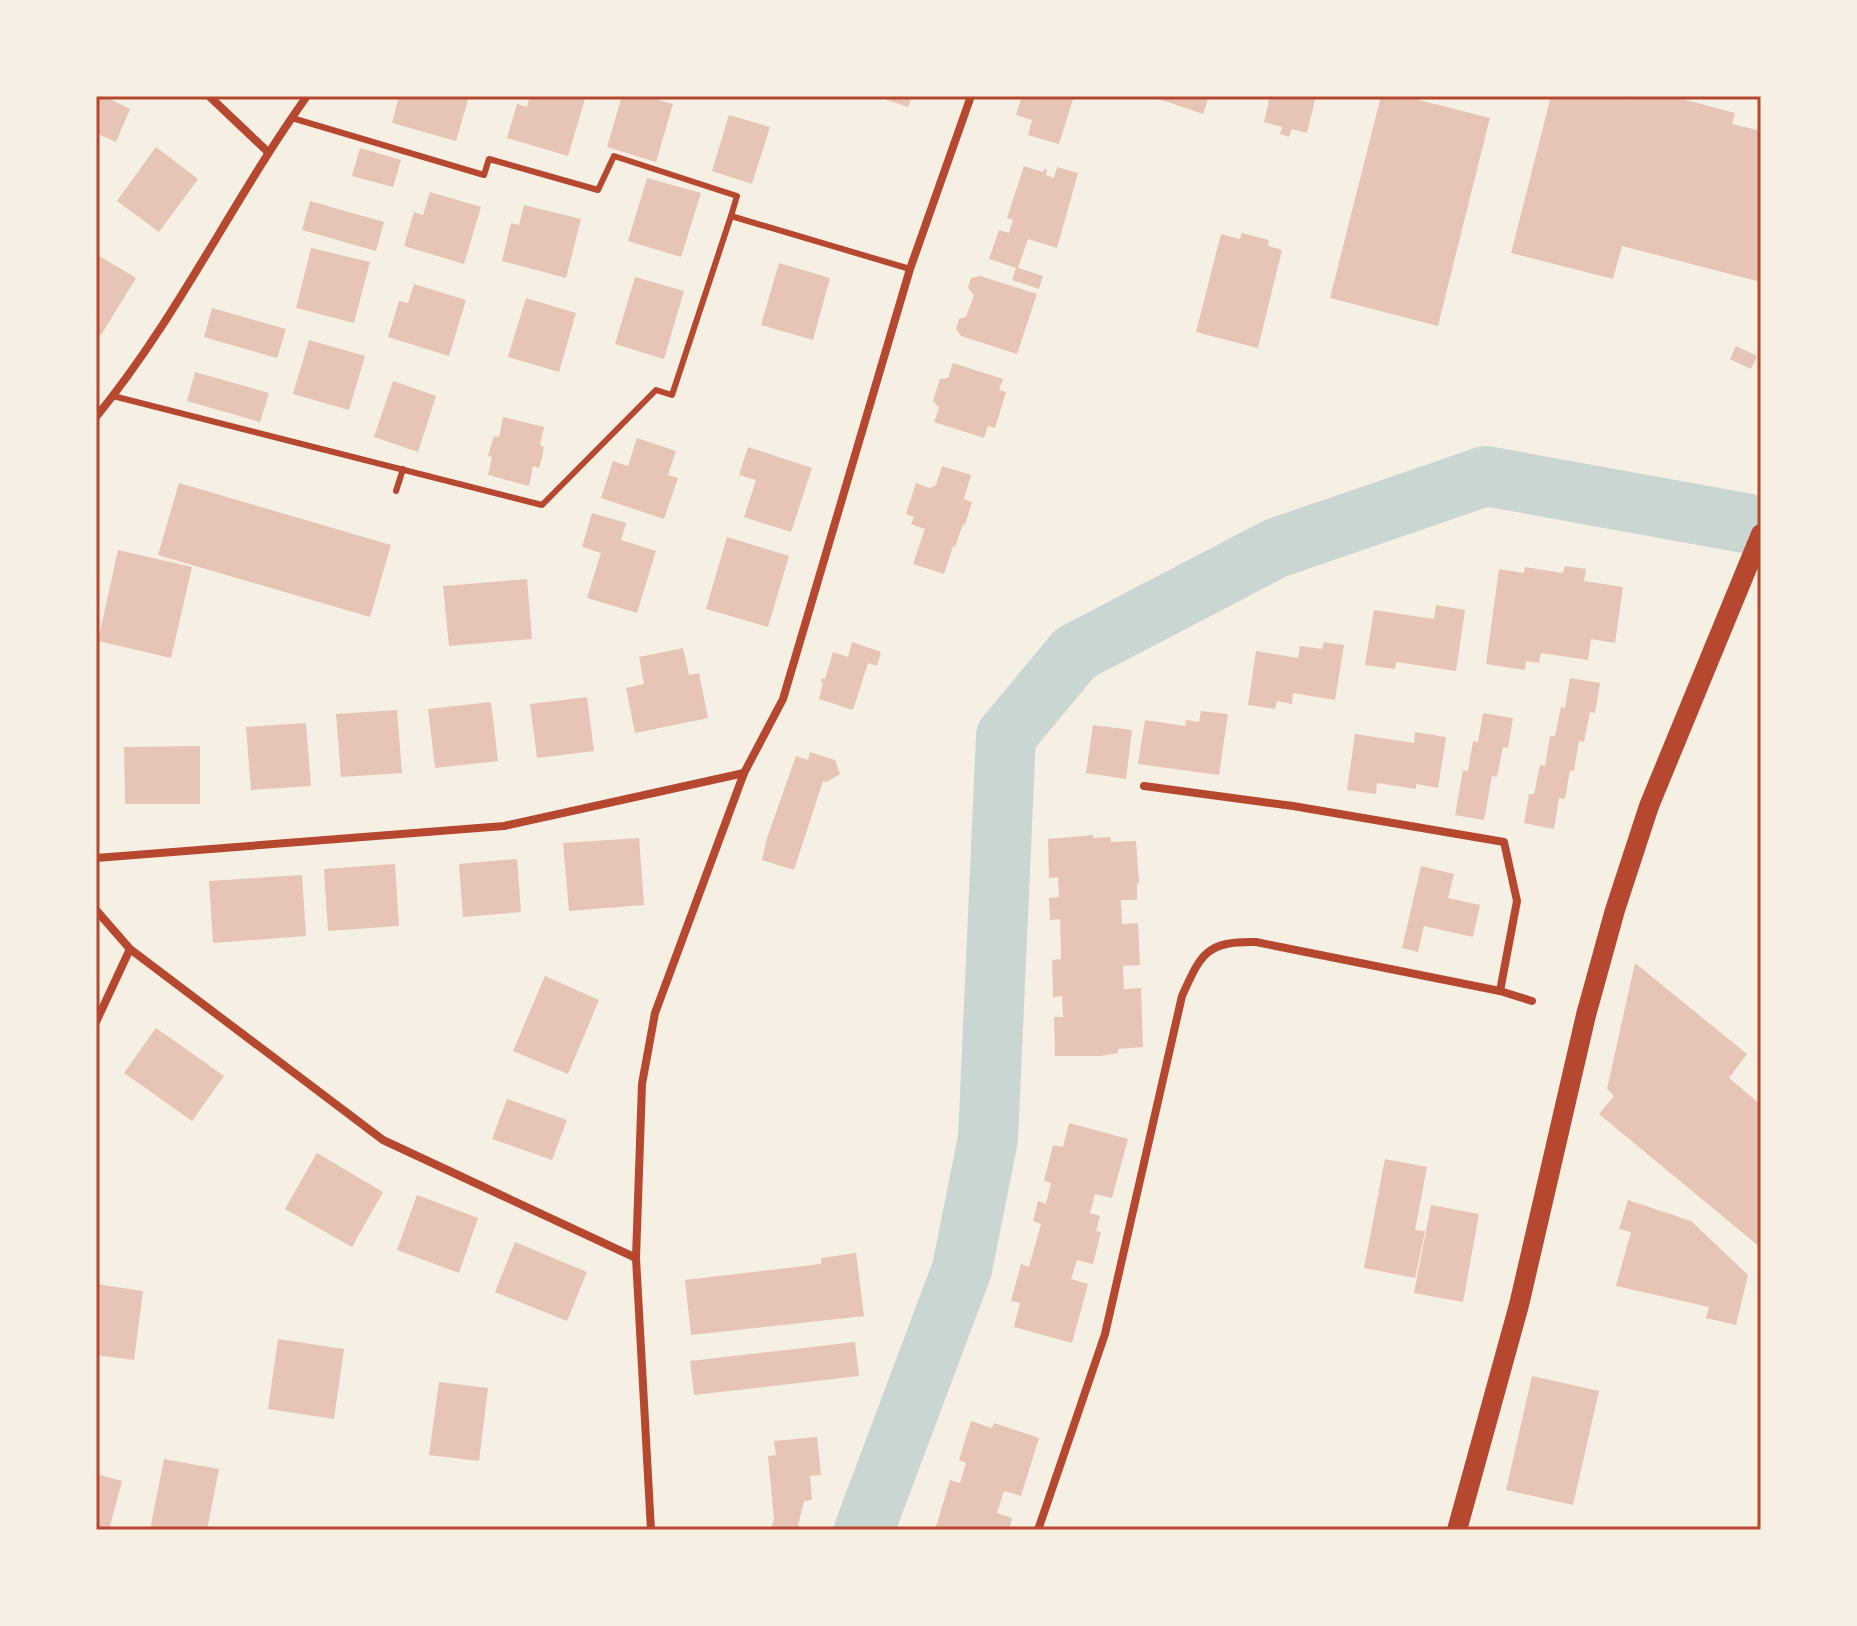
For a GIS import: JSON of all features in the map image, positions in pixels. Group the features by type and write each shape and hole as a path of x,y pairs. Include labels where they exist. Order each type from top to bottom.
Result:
{"main road":[{"path":"1457,1530 1519,1305 1586,1015 1615,910 1649,806 1761,534"}],"street":[{"path":"209,96 268,152"},
{"path":"96,417 187,291 268,152 307,96"},
{"path":"651,1530 636,1258 642,1084 655,1013 744,773 783,699 910,269 971,96"},
{"path":"96,858 504,826 744,773"},
{"path":"1144,786 1293,806 1504,842 1517,901 1500,991"},
{"path":"96,910 130,949 383,1140 636,1258"},
{"path":"1038,1530 1105,1334 1182,996 1200,957 1229,941 1256,942 1500,991 1532,1001"},
{"path":"96,1022 130,949"}],"lane":[{"path":"113,396 542,505 656,390 672,395 737,196 614,156 598,190 489,159 484,175 292,118"},
{"path":"731,216 910,269"},
{"path":"396,491 403,469"}],"building":[{"path":"96,96 104,96 130,109 116,142 96,133"},
{"path":"399,96 469,96 456,141 392,123"},
{"path":"530,96 575,96 585,99 568,156 507,138 517,104 527,107"},
{"path":"622,96 644,96 673,104 656,162 607,147"},
{"path":"876,96 912,96 908,107"},
{"path":"1022,96 1074,96 1059,144 1028,135 1032,120 1016,115"},
{"path":"1150,96 1209,96 1203,114"},
{"path":"1270,96 1316,96 1307,133 1292,129 1289,137 1280,134 1282,127 1264,122"},
{"path":"1381,96 1403,96 1490,118 1438,326 1330,298"},
{"path":"1551,96 1613,96 1631,100 1632,96 1671,96 1735,113 1732,124 1761,131 1761,282 1622,246 1613,279 1511,253"},
{"path":"729,115 770,127 752,184 712,171"},
{"path":"156,147 198,179 159,232 117,201"},
{"path":"360,148 401,160 393,187 352,176"},
{"path":"1024,166 1043,172 1047,170 1046,175 1054,178 1057,167 1078,173 1057,248 1028,239 1018,268 1043,276 1039,289 1012,280 1016,268 989,259 999,230 1009,233 1013,220 1007,218"},
{"path":"647,178 701,193 681,257 628,241"},
{"path":"430,192 481,207 464,264 404,246 414,212 423,215"},
{"path":"310,201 384,222 376,251 302,230"},
{"path":"524,205 581,219 566,278 502,261 511,223 519,225"},
{"path":"1242,233 1269,240 1268,246 1282,250 1258,348 1196,332 1221,234 1240,239"},
{"path":"311,248 370,262 354,323 296,308"},
{"path":"96,254 136,278 101,335 96,332"},
{"path":"779,263 830,278 813,340 761,325"},
{"path":"980,276 1037,294 1017,354 961,336 956,329 959,319 966,317 974,295 968,288 971,278"},
{"path":"635,277 684,291 664,359 615,344"},
{"path":"414,284 466,300 449,356 388,337 399,301 408,303"},
{"path":"526,298 576,313 559,372 508,357"},
{"path":"212,308 286,329 277,358 204,337"},
{"path":"309,340 365,356 349,410 293,394"},
{"path":"1736,346 1757,356 1751,369 1730,359"},
{"path":"953,363 1003,379 999,390 1006,392 995,428 988,426 984,438 934,422 939,408 933,401 940,379 948,378"},
{"path":"195,372 269,393 260,422 187,401"},
{"path":"393,381 436,396 418,452 374,437"},
{"path":"503,417 544,427 540,445 544,447 542,458 539,468 533,466 529,486 488,475 492,457 488,456 494,436 499,437"},
{"path":"637,438 676,451 668,475 678,478 664,519 601,498 613,461 628,466"},
{"path":"748,447 812,468 791,532 744,517 756,480 739,475"},
{"path":"942,466 971,475 964,499 972,502 944,574 913,564 925,529 911,524 914,517 906,514 916,483 930,488 936,485"},
{"path":"179,483 391,545 370,617 158,555"},
{"path":"592,513 626,523 621,540 656,551 637,613 587,598 601,553 582,547"},
{"path":"727,537 789,556 768,627 706,609"},
{"path":"118,550 192,567 171,658 98,641"},
{"path":"1565,566 1586,569 1584,581 1623,587 1615,643 1591,639 1588,660 1541,653 1539,663 1526,661 1525,670 1486,664 1499,569 1524,573 1525,567 1563,573"},
{"path":"527,579 532,639 449,646 443,586"},
{"path":"1436,605 1465,610 1456,671 1396,662 1395,669 1365,665 1374,610 1434,619"},
{"path":"852,642 881,652 877,666 868,663 853,710 819,699 822,678 825,679 833,652 848,657"},
{"path":"1324,642 1344,645 1335,700 1293,693 1292,704 1277,701 1275,709 1248,705 1256,651 1298,658 1300,646 1322,649"},
{"path":"683,648 689,675 699,673 708,718 635,733 626,688 644,684 639,657"},
{"path":"1570,678 1600,683 1595,713 1590,712 1584,742 1579,741 1565,799 1559,798 1554,829 1524,823 1529,794 1534,794 1540,765 1545,766 1550,736 1555,736 1561,707 1565,708"},
{"path":"587,697 594,751 537,758 530,704"},
{"path":"491,702 498,761 435,768 428,709"},
{"path":"397,710 402,773 341,777 336,714"},
{"path":"1201,711 1228,714 1219,775 1138,764 1145,720 1185,726 1186,720 1199,722"},
{"path":"1483,713 1513,718 1508,748 1503,747 1497,777 1492,776 1484,820 1455,815 1463,770 1468,771 1473,741 1478,742"},
{"path":"306,723 311,786 251,790 246,727"},
{"path":"1093,725 1132,730 1126,779 1086,773"},
{"path":"1415,732 1446,737 1438,788 1416,784 1416,789 1377,783 1376,794 1347,790 1355,734 1414,743"},
{"path":"200,746 200,804 125,804 124,747"},
{"path":"810,752 835,760 840,774 827,782 823,781 794,870 762,860 796,756 808,760"},
{"path":"1093,835 1093,838 1110,837 1111,842 1136,841 1137,900 1121,900 1122,924 1138,923 1140,965 1123,966 1124,989 1141,988 1143,1047 1118,1049 1118,1053 1100,1056 1055,1056 1054,1017 1063,1017 1062,996 1053,997 1052,960 1061,959 1060,919 1050,920 1049,898 1059,897 1058,877 1049,878 1048,839"},
{"path":"639,838 644,905 569,911 563,843"},
{"path":"517,859 521,912 463,917 459,864"},
{"path":"395,864 399,926 328,931 324,869"},
{"path":"1421,866 1454,874 1448,898 1480,905 1473,937 1424,926 1418,952 1402,948"},
{"path":"302,875 306,936 213,943 209,881"},
{"path":"1635,963 1747,1054 1729,1078 1761,1105 1761,1248 1599,1114 1614,1096 1607,1089"},
{"path":"545,976 599,1000 568,1074 513,1051"},
{"path":"156,1028 224,1076 192,1121 124,1073"},
{"path":"507,1099 567,1120 552,1160 492,1139"},
{"path":"1069,1123 1128,1139 1112,1198 1095,1194 1090,1213 1100,1216 1096,1231 1101,1232 1093,1264 1077,1260 1071,1279 1088,1284 1072,1343 1014,1327 1020,1303 1011,1301 1021,1264 1029,1267 1041,1224 1033,1221 1038,1201 1046,1204 1051,1183 1044,1181 1053,1145 1063,1147"},
{"path":"317,1153 383,1192 352,1247 285,1209"},
{"path":"1385,1159 1427,1167 1415,1230 1425,1231 1415,1278 1364,1268"},
{"path":"417,1195 478,1218 459,1273 397,1250"},
{"path":"1628,1200 1691,1221 1748,1275 1736,1325 1706,1318 1709,1307 1616,1286 1631,1232 1619,1229"},
{"path":"1431,1205 1479,1214 1463,1302 1414,1293"},
{"path":"515,1242 587,1272 567,1321 495,1292"},
{"path":"856,1253 864,1316 691,1335 685,1280 821,1264 821,1258"},
{"path":"96,1284 143,1291 134,1360 96,1355"},
{"path":"278,1339 344,1349 334,1419 268,1409"},
{"path":"855,1342 859,1376 694,1395 690,1361"},
{"path":"1532,1376 1599,1391 1573,1505 1506,1490"},
{"path":"439,1382 488,1388 479,1461 429,1455"},
{"path":"971,1421 992,1428 994,1423 1039,1438 1021,1496 1004,1491 997,1513 1012,1518 1009,1530 935,1530 950,1480 960,1483 966,1463 959,1460"},
{"path":"817,1437 821,1475 810,1476 812,1500 804,1501 798,1526 806,1530 771,1530 774,1519 768,1456 776,1455 774,1441"},
{"path":"164,1459 219,1469 207,1530 150,1530"},
{"path":"96,1474 122,1481 109,1530 96,1530"}],"waterway":[{"path":"864,1530 962,1269 988,1139 1006,736 1075,653 1276,548 1486,476 1761,526"}]}
